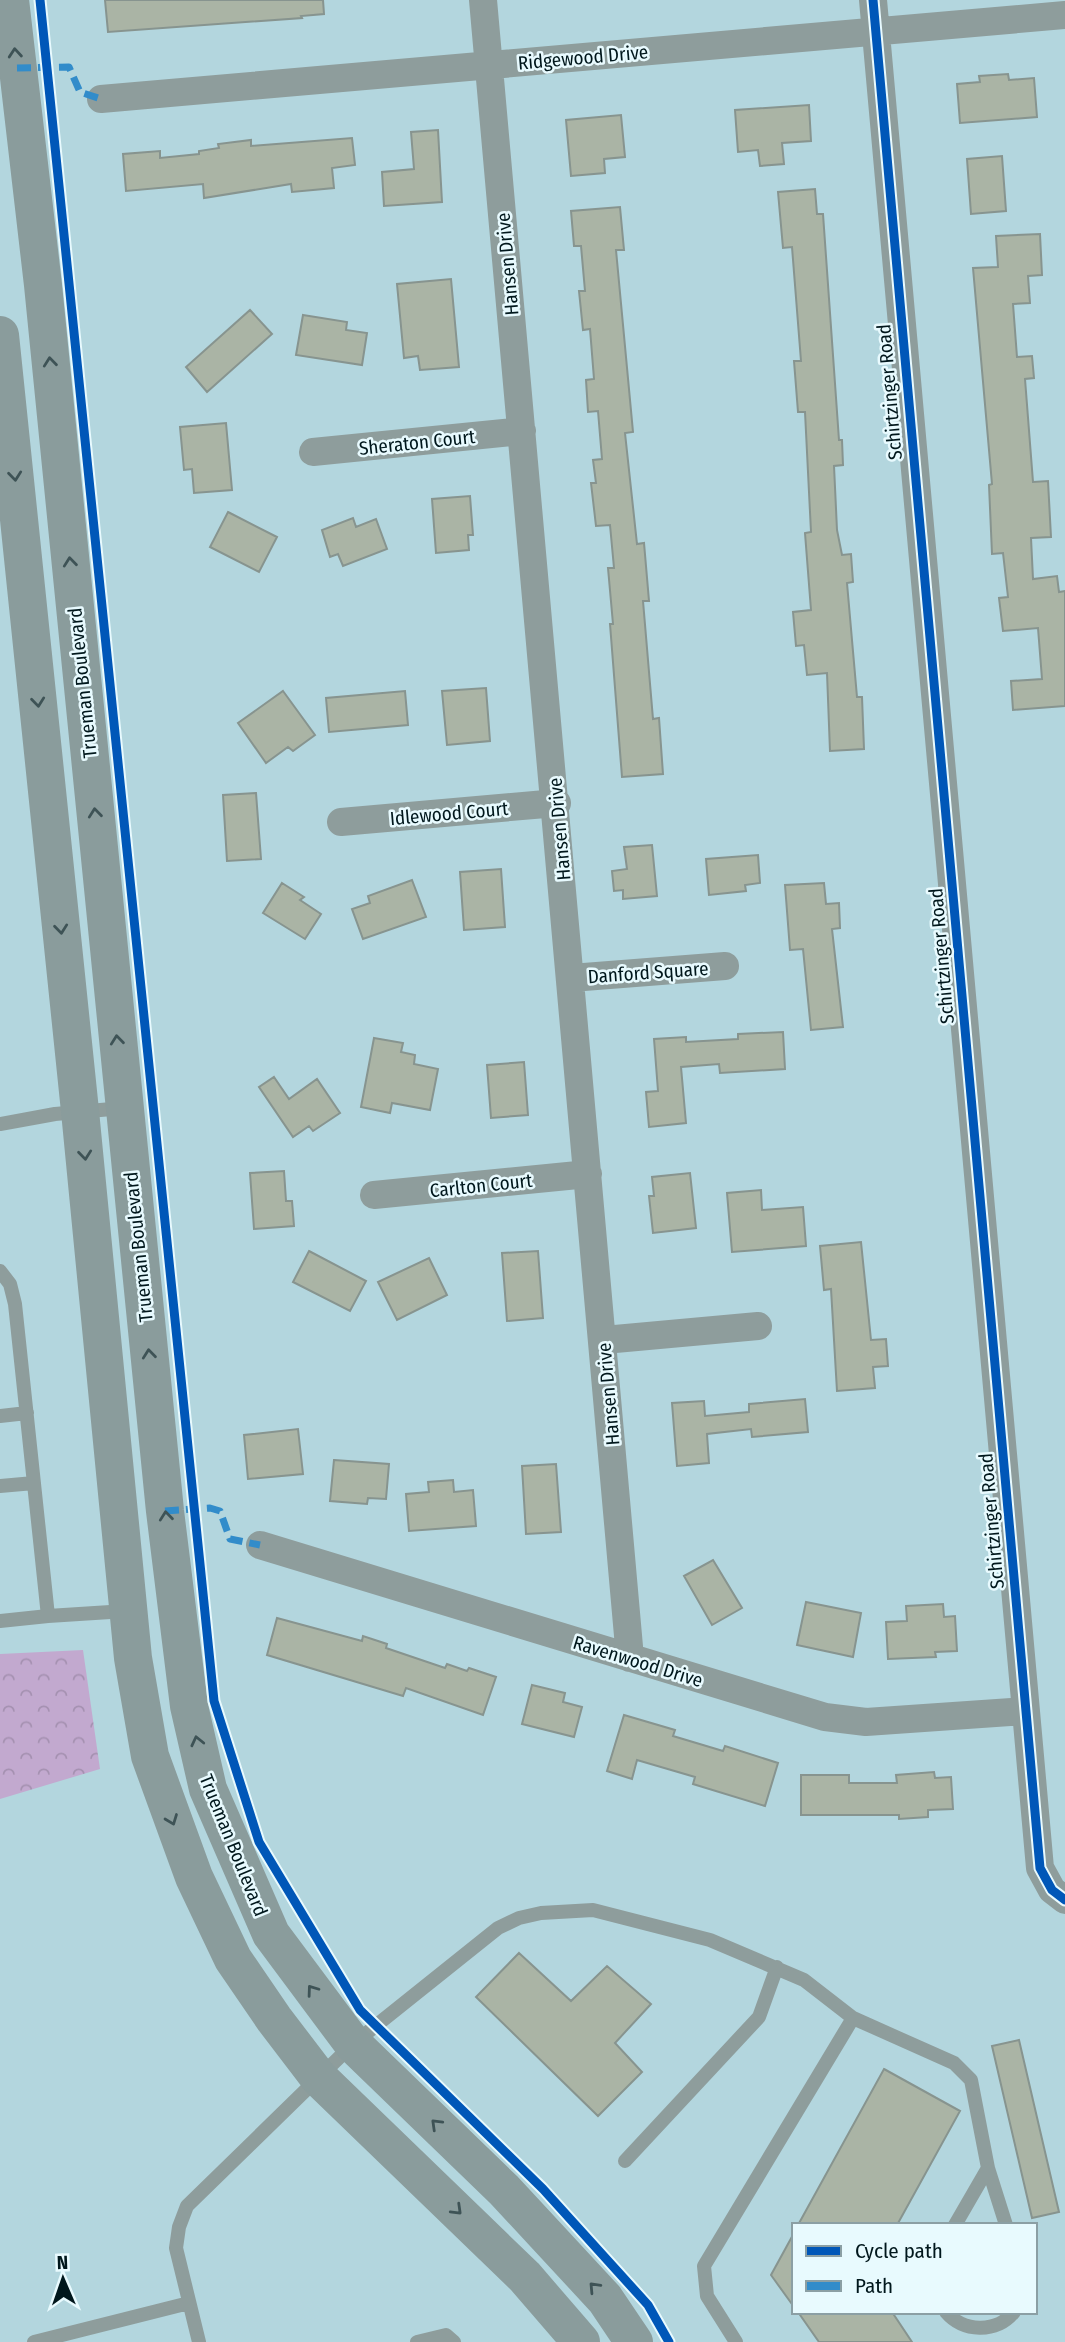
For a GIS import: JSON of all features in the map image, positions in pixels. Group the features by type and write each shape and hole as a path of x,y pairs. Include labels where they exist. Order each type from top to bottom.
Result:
{"main road":[{"name":"Trueman Boulevard","path":"10,0 16,107 43,285 177,1620 189,1706 208,1789 271,1934 353,2044 513,2199 605,2299 634,2342"},
{"path":"0,335 80,1111 128,1611 133,1658 150,1756 194,1877 233,1959 318,2078 525,2277 581,2342"}],"street":[{"name":"Hansen Drive","path":"483,0 557,803 630,1658"},
{"name":"Schirtzinger Road","path":"873,0 1040,1868 1052,1890 1065,1900"},
{"name":"Ridgewood Drive","path":"101,99 1065,16"},
{"name":"Sheraton Court","path":"313,452 522,431"},
{"name":"Idlewood Court","path":"341,822 557,803"},
{"name":"Danford Square","path":"571,978 725,966"},
{"name":"Carlton Court","path":"374,1195 588,1174"},
{"path":"604,1340 758,1326"},
{"name":"Ravenwood Drive","path":"260,1545 790,1708 866,1722 1025,1711"}],"lane":[{"path":"0,1124 80,1111 124,1108"},
{"path":"0,1271 10,1284 15,1304 48,1616"},
{"path":"0,1416 27,1413"},
{"path":"0,1486 34,1483"},
{"path":"0,1621 128,1611"},
{"path":"199,2342 176,2248 179,2227 187,2206 353,2044 498,1928 519,1918 541,1913 593,1910 710,1940 804,1980 853,2018 954,2063 971,2080 988,2168 1005,2223"},
{"path":"625,2161 760,2017 777,1967"},
{"path":"736,2342 707,2296 704,2266 853,2018"},
{"path":"956,2223 988,2168"},
{"path":"34,2342 189,2303"},
{"path":"948,2314 956,2324 983,2329 1007,2321 1012,2314"},
{"path":"417,2342 446,2335 454,2342"}],"green space":[{"path":"83,1650 100,1769 0,1799 0,1654"}],"building":[{"path":"105,0 323,0 324,14 301,16 302,18 108,32"},
{"path":"1008,74 1009,80 1034,78 1037,117 960,123 957,84 980,82 979,76"},
{"path":"809,105 811,141 782,143 784,164 760,166 758,150 738,152 735,110"},
{"path":"621,115 625,157 604,159 605,173 571,176 566,120"},
{"path":"438,130 442,202 384,206 382,172 414,169 411,132"},
{"path":"352,138 355,165 332,168 334,188 292,192 291,184 204,198 203,184 126,191 123,154 160,151 160,158 199,154 199,151 219,148 218,144 251,140 251,146"},
{"path":"1002,156 1006,211 971,214 967,159"},
{"path":"815,189 817,214 823,214 839,440 842,440 843,465 834,466 837,530 842,555 851,554 853,582 847,583 857,697 862,697 864,749 830,751 827,673 807,675 804,645 796,646 793,612 811,610 805,533 811,532 805,412 798,412 794,361 801,361 792,247 783,248 778,192"},
{"path":"620,207 624,250 616,250 633,432 625,433 637,544 644,543 649,601 643,601 653,719 659,718 663,774 622,777 610,624 613,624 608,568 614,568 610,525 596,526 591,483 596,483 593,460 602,459 598,411 588,412 586,380 594,379 590,329 583,330 579,291 585,291 581,246 574,246 571,211"},
{"path":"1040,234 1042,275 1028,276 1030,303 1013,304 1017,357 1032,356 1034,378 1025,379 1033,482 1048,481 1051,537 1031,538 1033,579 1057,576 1059,592 1065,591 1065,706 1013,710 1011,681 1042,679 1038,628 1003,631 999,598 1008,597 1003,553 992,554 989,485 992,484 973,268 998,267 996,236"},
{"path":"451,279 459,367 420,370 418,356 404,358 397,284"},
{"path":"250,310 272,334 207,392 186,367"},
{"path":"303,315 347,322 346,330 367,333 362,365 296,355"},
{"path":"226,423 232,490 194,493 192,469 184,470 180,427"},
{"path":"470,496 473,535 468,535 469,550 436,553 432,499"},
{"path":"228,512 277,537 259,572 210,547"},
{"path":"353,518 356,527 376,519 387,549 343,566 338,554 330,557 322,530"},
{"path":"486,688 490,741 447,745 442,691"},
{"path":"283,691 315,735 293,751 288,747 266,763 238,723"},
{"path":"405,691 408,725 329,732 326,698"},
{"path":"256,793 261,859 227,861 223,795"},
{"path":"652,845 657,896 623,899 623,890 614,891 612,871 627,869 624,847"},
{"path":"758,855 760,883 745,885 746,891 709,895 706,859"},
{"path":"501,869 505,927 464,930 460,872"},
{"path":"412,880 426,917 363,939 352,909 370,903 368,896"},
{"path":"282,883 304,897 300,900 321,914 305,939 263,913"},
{"path":"824,883 826,904 839,903 840,928 832,929 843,1027 811,1030 803,949 790,950 785,885"},
{"path":"783,1032 785,1069 720,1073 719,1064 681,1067 686,1123 649,1127 646,1092 658,1091 654,1039 686,1037 686,1042 738,1039 738,1034"},
{"path":"374,1038 403,1043 401,1052 415,1055 414,1064 438,1069 430,1110 392,1103 390,1113 361,1107"},
{"path":"524,1062 528,1115 491,1118 487,1065"},
{"path":"274,1077 289,1099 317,1079 340,1113 313,1131 309,1126 293,1137 259,1087"},
{"path":"284,1171 286,1201 292,1201 294,1226 254,1229 250,1173"},
{"path":"690,1173 696,1228 653,1233 649,1196 654,1196 652,1177"},
{"path":"761,1190 762,1210 803,1207 806,1246 732,1252 727,1193"},
{"path":"861,1242 871,1340 886,1339 888,1366 873,1367 875,1388 837,1391 831,1289 824,1290 820,1246"},
{"path":"309,1251 366,1281 350,1311 293,1282"},
{"path":"538,1251 543,1318 507,1321 502,1253"},
{"path":"429,1258 447,1295 397,1320 378,1282"},
{"path":"805,1399 808,1432 752,1437 751,1429 707,1434 709,1463 677,1466 672,1403 704,1401 705,1416 749,1412 749,1404"},
{"path":"298,1429 303,1474 248,1479 244,1435"},
{"path":"334,1460 389,1464 386,1499 368,1498 367,1504 330,1501"},
{"path":"556,1464 561,1532 526,1534 522,1466"},
{"path":"453,1480 454,1492 473,1490 476,1526 409,1531 406,1494 429,1492 428,1482"},
{"path":"713,1560 742,1608 712,1625 684,1576"},
{"path":"806,1602 861,1613 853,1657 797,1645"},
{"path":"943,1604 944,1617 955,1616 957,1651 935,1652 936,1657 888,1659 886,1622 907,1621 906,1606"},
{"path":"277,1618 362,1641 363,1636 387,1644 386,1648 445,1668 447,1664 496,1677 483,1715 406,1688 403,1696 267,1655"},
{"path":"532,1685 565,1693 563,1702 582,1707 574,1737 522,1724"},
{"path":"624,1715 675,1730 673,1736 723,1751 725,1746 778,1763 765,1806 693,1784 695,1777 637,1760 632,1779 607,1771"},
{"path":"934,1772 935,1778 951,1777 953,1809 928,1810 928,1817 899,1819 899,1815 801,1815 801,1775 849,1775 849,1783 897,1783 896,1775"},
{"path":"519,1953 571,2001 607,1966 651,2004 615,2043 642,2072 598,2116 476,1997"},
{"path":"1019,2040 1059,2212 1032,2218 992,2046"},
{"path":"884,2069 960,2111 898,2223 799,2223"},
{"path":"792,2237 792,2304 771,2275"},
{"path":"799,2314 893,2314 912,2342 819,2342"}],"marked path":[{"path":"17,68 69,67 80,92 101,99"},
{"path":"165,1511 210,1508 220,1511 230,1539 260,1545"}],"cycle path":[{"path":"40,0 214,1701 259,1842 360,2010 543,2189 648,2305 669,2342"},
{"path":"873,0 1040,1868 1052,1890 1065,1900"}]}
